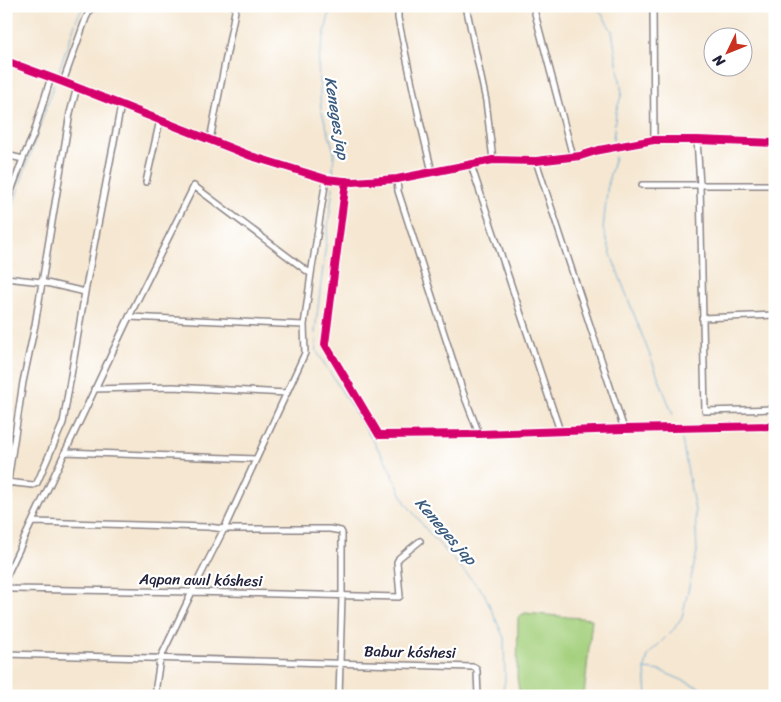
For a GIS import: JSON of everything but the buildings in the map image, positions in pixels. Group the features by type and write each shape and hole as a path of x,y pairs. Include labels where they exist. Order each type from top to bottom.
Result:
{"street":[{"path":"63,82 92,6"},
{"path":"210,140 236,6"},
{"path":"398,6 398,18 432,172"},
{"path":"466,6 486,101 493,160"},
{"path":"533,6 573,156"},
{"path":"653,6 654,140"},
{"path":"6,61 78,87 251,156 326,179 353,182 397,179 493,160 536,161 573,156 654,140 775,143"},
{"path":"6,205 33,136 51,77"},
{"path":"6,494 23,382 35,325 70,113 78,87"},
{"path":"7,482 33,485 37,483 63,423 85,292 121,104"},
{"path":"146,182 160,120"},
{"path":"697,140 700,185 705,412 775,409"},
{"path":"6,155 23,159"},
{"path":"536,161 624,429"},
{"path":"471,165 560,431"},
{"path":"156,696 160,659 224,529 305,353 304,325 310,274 326,179"},
{"path":"397,179 398,191 464,395 479,434"},
{"path":"346,181 325,344 379,436 775,426"},
{"path":"642,185 775,185"},
{"path":"6,576 94,389 194,186 310,274"},
{"path":"6,278 42,282 85,292"},
{"path":"702,318 775,315"},
{"path":"129,317 304,325"},
{"path":"94,389 173,387 287,392"},
{"path":"65,452 256,459"},
{"path":"33,522 208,526 224,529 339,530 342,533 339,696"},
{"name":"Aqpan awıl kóshesi","path":"6,586 13,589 396,598 400,596 397,562 399,558 420,540"},
{"path":"6,654 339,663"},
{"name":"Babur kóshesi","path":"339,663 474,667 477,671 478,696"}],"green space":[{"path":"525,613 592,619 584,696 520,696 517,678 518,617"}],"waterway":[{"path":"58,73 77,18 84,6"},
{"name":"Keneges jap","path":"330,6 318,63 321,109 334,151 333,174"},
{"path":"596,6 612,31 622,93 616,112 613,140"},
{"path":"6,226 54,84"},
{"path":"615,157 608,182 603,229 613,260 673,415"},
{"name":"Keneges jap","path":"333,187 315,331 317,352 387,463 405,502 429,533 484,593 504,638 505,681 501,696"},
{"path":"647,696 645,669 648,655 674,629 682,617 697,552 695,511 682,440"},
{"path":"646,669 661,671 719,696"}],"cycle path":[{"path":"6,61 251,156 326,179 353,182 397,179 493,160 536,161 580,156 599,150 654,140 775,143"},
{"path":"346,181 325,344 379,435 775,426"}]}
